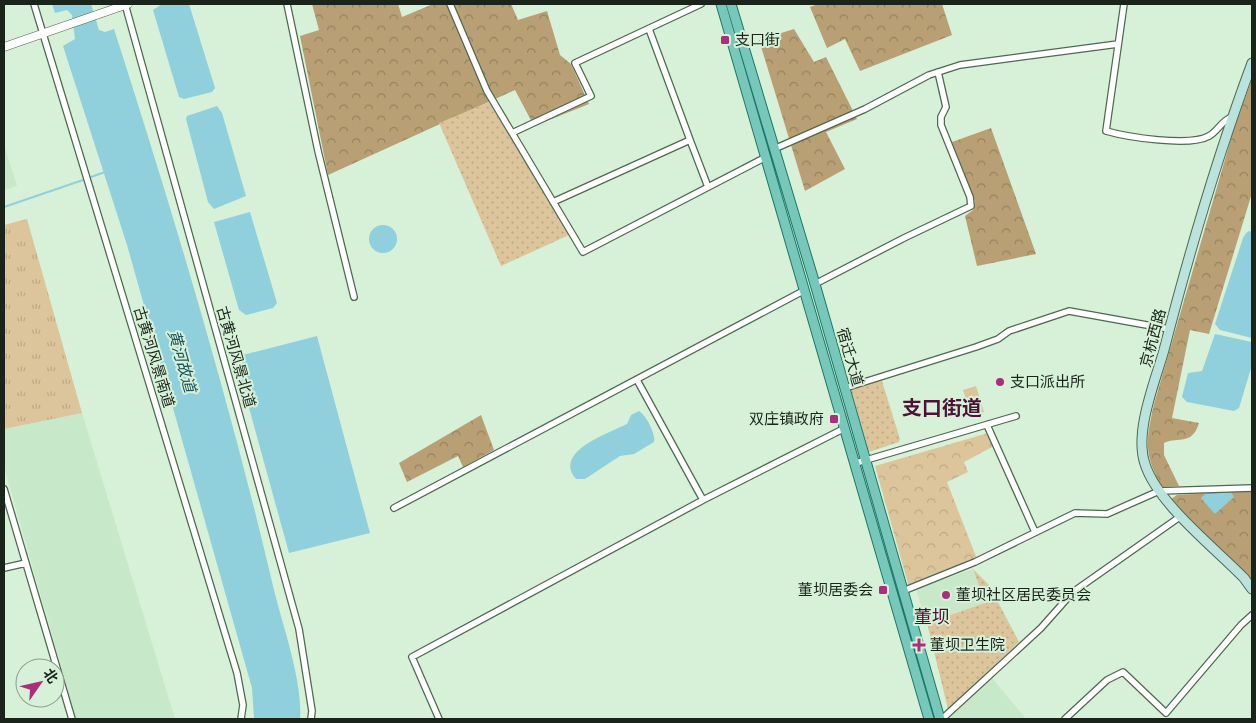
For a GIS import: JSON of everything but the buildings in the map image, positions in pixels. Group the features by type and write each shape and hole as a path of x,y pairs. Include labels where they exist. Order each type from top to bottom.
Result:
{"main road":[{"name":"宿迁大道","path":"721,4 929,719"},
{"name":"宿迁大道","path":"731,4 815,284 941,719"},
{"name":"京杭西路","path":"1252,63 1232,117 1169,329 1142,433 1142,455 1145,466 1159,491 1181,516 1244,578 1252,589"}],"street":[{"name":"古黄河风景南道","path":"34,4 236,673 243,705 241,719"},
{"path":"4,47 126,4"},
{"name":"古黄河风景北道","path":"126,4 299,629 312,711 311,719"},
{"path":"287,4 318,151 354,297"},
{"path":"450,4 487,92 583,252 766,157"},
{"path":"512,132 591,96 575,63 701,4"},
{"path":"1124,4 1106,131 1157,141 1202,139 1210,136 1227,118 1232,117"},
{"path":"648,29 708,187"},
{"path":"774,149 865,109 938,72 960,65 1118,44"},
{"path":"815,284 971,206 970,196 941,124 941,117 946,107 938,72"},
{"path":"553,202 690,140"},
{"path":"394,508 805,290"},
{"path":"844,388 976,347 998,339 1009,331 1069,311 1078,311 1169,329"},
{"path":"637,380 703,500"},
{"path":"856,463 1016,416"},
{"path":"987,425 1035,532"},
{"path":"439,719 412,657 703,500 845,428"},
{"path":"903,591 975,562 1075,513 1107,514 1159,491 1252,488"},
{"path":"4,489 72,719"},
{"path":"941,719 1041,628 1073,592 1181,516"},
{"path":"4,568 26,563"},
{"path":"1065,719 1107,680 1124,672 1166,713 1241,625 1252,616"}],"shaded area":[{"path":"4,145 17,186 4,190"},
{"path":"82,413 175,719 76,719 65,680 65,658 59,658 4,467 4,429"},
{"path":"973,569 985,603 927,623 916,589"},
{"path":"992,678 1026,719 950,719 950,718"}],"green space":[{"path":"312,4 398,4 402,17 433,4 511,4 518,20 547,11 560,55 571,64 589,104 534,126 515,90 328,175 300,36 319,30"},
{"path":"818,4 942,4 952,35 860,71 845,39 827,48 810,7"},
{"path":"794,29 814,62 826,57 857,119 826,132 845,169 805,191 759,40"},
{"path":"1252,79 1252,193 1209,334 1190,330 1172,418 1199,423 1193,435 1189,438 1164,443 1164,455 1179,486 1162,487 1152,465 1148,447 1149,428 1154,404 1235,125"},
{"path":"489,102 569,235 501,266 439,123"},
{"path":"991,128 1036,254 977,266 965,216 973,210 975,201 952,142"},
{"path":"27,219 82,413 4,429 4,225"},
{"path":"881,378 900,439 899,442 869,452 851,389"},
{"path":"976,386 984,412 971,416 963,390"},
{"path":"481,415 494,450 463,467 458,456 407,482 399,463"},
{"path":"988,433 994,446 964,462 968,472 947,482 977,559 909,587 875,466"},
{"path":"1252,490 1252,582 1173,504 1171,499 1177,495"},
{"path":"973,569 989,585 1019,642 948,709 927,623 985,603"}],"water":[{"name":"黄河故道","path":"52,4 91,4 99,30 105,32 114,29 179,237 238,446 291,652 298,688 300,719 254,719 252,688 127,245 63,46 75,39 72,15 67,10 55,13"},
{"path":"162,4 189,4 215,88 212,92 184,99 179,97 153,10"},
{"path":"217,106 222,113 246,196 214,209 208,202 186,119 187,116"},
{"path":"250,212 277,303 273,308 246,315 239,310 214,222"},
{"path":"383,225 393,229 397,239 393,249 383,253 373,249 369,239 373,229"},
{"path":"1249,231 1252,232 1252,338 1220,330 1215,324 1243,238"},
{"path":"1215,334 1252,342 1252,365 1239,408 1234,411 1187,402 1182,397 1188,373 1202,371"},
{"path":"317,336 370,533 289,553 235,357"},
{"path":"639,411 645,416 650,425 654,442 634,454 620,456 585,479 576,479 571,469 571,460 577,452 597,438 627,424 631,415"},
{"path":"1231,492 1234,497 1215,514 1201,498 1205,494"}],"waterway":[{"path":"91,177 105,172"},
{"path":"4,207 83,180"}],"place":[{"name":"支口街","path":"725,40"},
{"name":"支口派出所","path":"1000,382"},
{"name":"双庄镇政府","path":"834,419"},
{"name":"董坝居委会","path":"883,590"},
{"name":"董坝社区居民委员会","path":"946,595"},
{"name":"董坝卫生院","path":"919,645"}],"district":[{"name":"支口街道","path":"942,408"},
{"name":"董坝","path":"932,616"}]}
